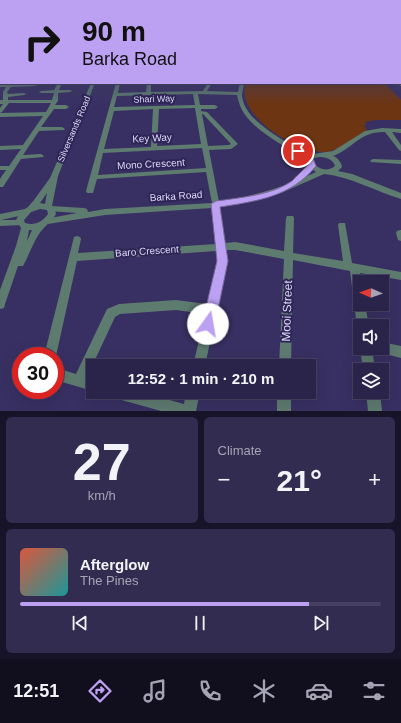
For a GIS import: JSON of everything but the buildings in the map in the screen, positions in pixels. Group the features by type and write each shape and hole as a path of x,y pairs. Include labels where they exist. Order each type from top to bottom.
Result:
{"street":[{"path":"0,111 5,105 3,98 6,90 11,84"},
{"path":"0,86 11,84 39,84"},
{"path":"0,185 48,114 55,101 55,91 59,84"},
{"name":"Silversands Road","path":"23,225 21,217 37,202 54,176 93,84"},
{"path":"90,190 118,84"},
{"path":"148,94 149,84"},
{"path":"204,93 209,84"},
{"path":"242,84 240,94 242,103 252,118 264,130 282,141 311,163 327,172 401,196"},
{"path":"41,92 70,91"},
{"path":"115,95 195,92 240,94"},
{"path":"195,92 216,204 222,246 221,270 200,359"},
{"path":"3,98 24,94"},
{"path":"3,98 55,101"},
{"path":"52,107 66,107"},
{"name":"Shari Way","path":"112,109 215,107"},
{"path":"154,148 156,108"},
{"name":"Key Way","path":"101,151 154,148 231,147 235,144 205,113 198,108"},
{"path":"0,115 48,114"},
{"path":"38,129 62,129"},
{"path":"282,141 316,155 324,155 332,154 349,145 366,133 387,130 401,131"},
{"path":"387,130 401,149"},
{"name":"Barka Road","path":"0,223 23,225 33,228 45,223 105,212 216,204 252,199 338,169 339,158 349,145"},
{"path":"0,148 26,147"},
{"name":"Barka Road","path":"294,184 316,155"},
{"path":"324,155 332,158 374,186"},
{"path":"19,156 41,156"},
{"path":"373,161 401,162"},
{"path":"0,168 11,168"},
{"name":"Mono Crescent","path":"94,177 209,170"},
{"name":"Silversands Road","path":"45,223 52,214 50,208 54,176"},
{"name":"Barka Road","path":"0,217 40,206 105,212"},
{"name":"Mooi Street","path":"285,359 290,218"},
{"path":"0,304 9,283 36,233 45,223"},
{"path":"9,283 21,246 23,225"},
{"path":"342,225 362,319"},
{"path":"52,347 77,239"},
{"name":"Baro Crescent","path":"73,257 235,246 401,276"},
{"path":"79,381 109,317 114,311 120,309 176,305 211,310"},
{"path":"389,349 401,352"},
{"path":"64,376 86,383"},
{"path":"142,399 184,411"},
{"path":"189,411 192,399"},
{"path":"284,399 284,411"},
{"path":"373,399 375,411"}],"shaded area":[{"path":"246,84 385,84 401,100 401,120 375,120 365,122 366,125 364,125 367,131 337,149 326,152 314,151 300,147 271,131 259,120 250,108 245,96"}],"route":[{"path":"208,324 222,261 222,246 216,204 252,199 278,191 294,184 312,166 310,164 310,160 298,151"}]}
